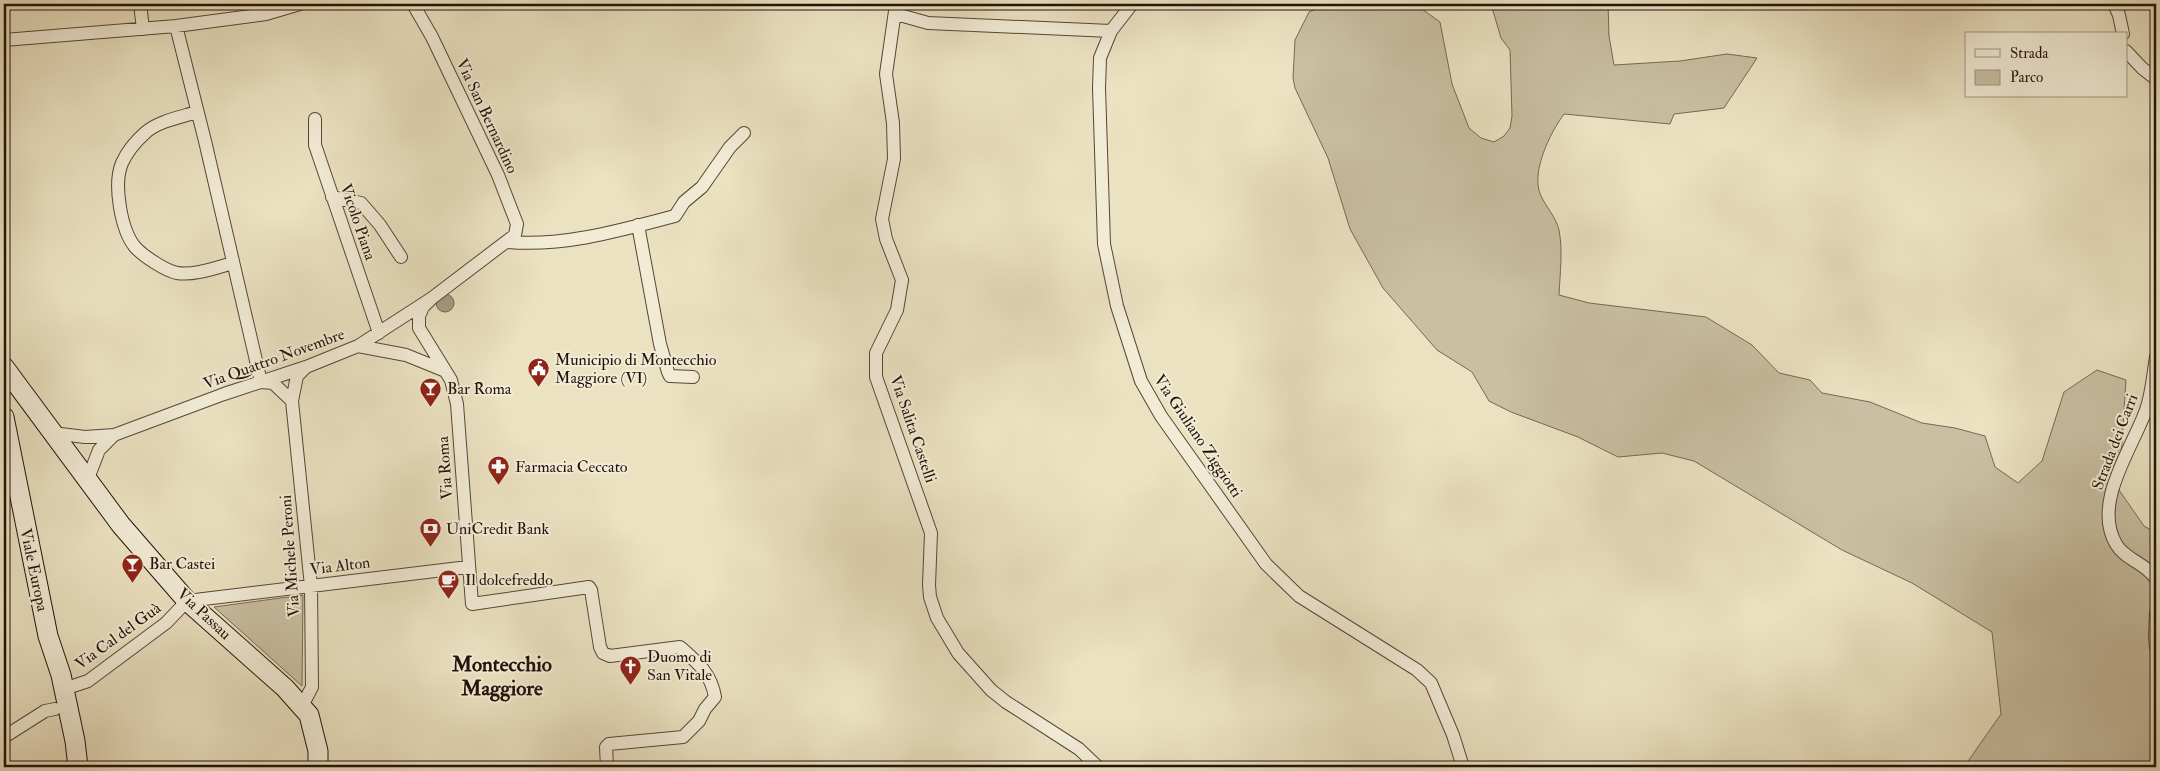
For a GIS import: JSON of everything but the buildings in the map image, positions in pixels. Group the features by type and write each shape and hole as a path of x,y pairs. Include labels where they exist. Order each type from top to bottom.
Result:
{"street":[{"path":"140,4 143,29"},
{"path":"4,40 176,26 266,14 300,4"},
{"name":"Via San Bernardino","path":"413,4 432,37 513,212 518,229 515,236 508,242"},
{"name":"Via Giuliano Ziggiotti","path":"1132,4 1111,31 1100,58 1099,88 1104,244 1118,306 1140,381 1161,416 1266,564 1299,596 1417,670 1431,683 1453,735 1463,767"},
{"path":"2114,4 2119,15 2123,32"},
{"name":"Via Salita Castelli","path":"1098,767 1079,749 1006,702 982,681 958,653 937,618 930,597 931,533 876,377 875,363 876,353 897,310 902,280 886,239 882,219 894,159 893,123 886,74 896,9 928,23 1111,31"},
{"path":"176,26 261,382 273,383 292,401"},
{"path":"2128,53 2156,79"},
{"path":"197,112 168,121 146,132 132,148 121,165 118,196 123,220 135,247 154,262 177,273 205,271 233,263"},
{"name":"Vicolo Piana","path":"315,119 315,145 379,332"},
{"path":"508,242 552,241 675,216 684,202 702,187 730,147 744,133"},
{"path":"332,198 361,203 380,225 401,257"},
{"path":"638,225 660,344 668,372 670,376 693,377"},
{"name":"Via Quattro Novembre","path":"52,433 85,437 114,435 261,382 306,368 358,346 432,298 508,242"},
{"name":"Via Roma","path":"432,298 423,307 419,316 419,328 443,370 451,380 457,404 472,604 588,587 592,590 600,647 603,653 610,656 680,647 707,673 712,683 715,697 692,730 683,737 609,744 606,747 607,767"},
{"path":"358,346 406,355 443,370"},
{"name":"Strada dei Carri","path":"2156,357 2149,400 2114,482 2109,506 2110,524 2116,545 2126,555 2146,567 2156,579"},
{"name":"Via Passau","path":"4,367 87,481 130,536 187,601 285,688 302,706 309,715 313,728 318,750 318,767"},
{"name":"Via Michele Peroni","path":"302,706 312,687 311,586 292,401 297,376 306,368"},
{"name":"Viale Europa","path":"4,416 48,636 64,689 75,741 78,767"},
{"name":"Via Quattro Novembre","path":"87,481 99,450 114,435"},
{"name":"Via Alton","path":"187,601 468,567"},
{"name":"Via Cal del Guà","path":"64,689 88,681 166,623 187,601"},
{"path":"2156,613 2156,647"},
{"name":"Viale Europa","path":"48,636 50,677 56,709 65,747 73,767"},
{"path":"4,736 45,711 56,709"}],"green space":[{"path":"1327,4 1415,4 1440,22 1452,84 1469,128 1481,138 1494,142 1504,136 1510,128 1512,116 1510,50 1501,38 1491,4 1608,4 1609,36 1614,65 1680,61 1727,54 1757,58 1724,108 1674,114 1670,124 1564,114 1548,142 1538,176 1538,187 1541,196 1556,221 1559,230 1561,254 1559,295 1589,303 1706,317 1752,345 1779,373 1810,380 1822,393 1870,402 1922,423 1955,428 1985,436 1995,467 2018,483 2042,461 2064,392 2097,370 2126,380 2119,490 2144,526 2156,533 2156,767 1964,767 2001,714 1992,632 1912,583 1842,550 1694,461 1662,453 1618,457 1578,437 1511,412 1489,401 1472,372 1437,350 1383,288 1350,229 1328,158 1295,88 1293,78 1295,40 1309,12"},
{"path":"303,595 302,686 214,607"}],"shaded area":[{"path":"441,294 449,294 454,299 452,310 441,312 436,307 436,299"}],"place":[{"name":"Municipio di Montecchio Maggiore (VI)","path":"539,388"},
{"name":"Bar Roma","path":"431,408"},
{"name":"Farmacia Ceccato","path":"499,486"},
{"name":"UniCredit Bank","path":"430,548"},
{"name":"Bar Castei","path":"133,583"},
{"name":"Il dolcefreddo","path":"449,599"},
{"name":"Duomo di San Vitale","path":"631,685"}],"district":[{"name":"Montecchio Maggiore","path":"502,676"}]}
